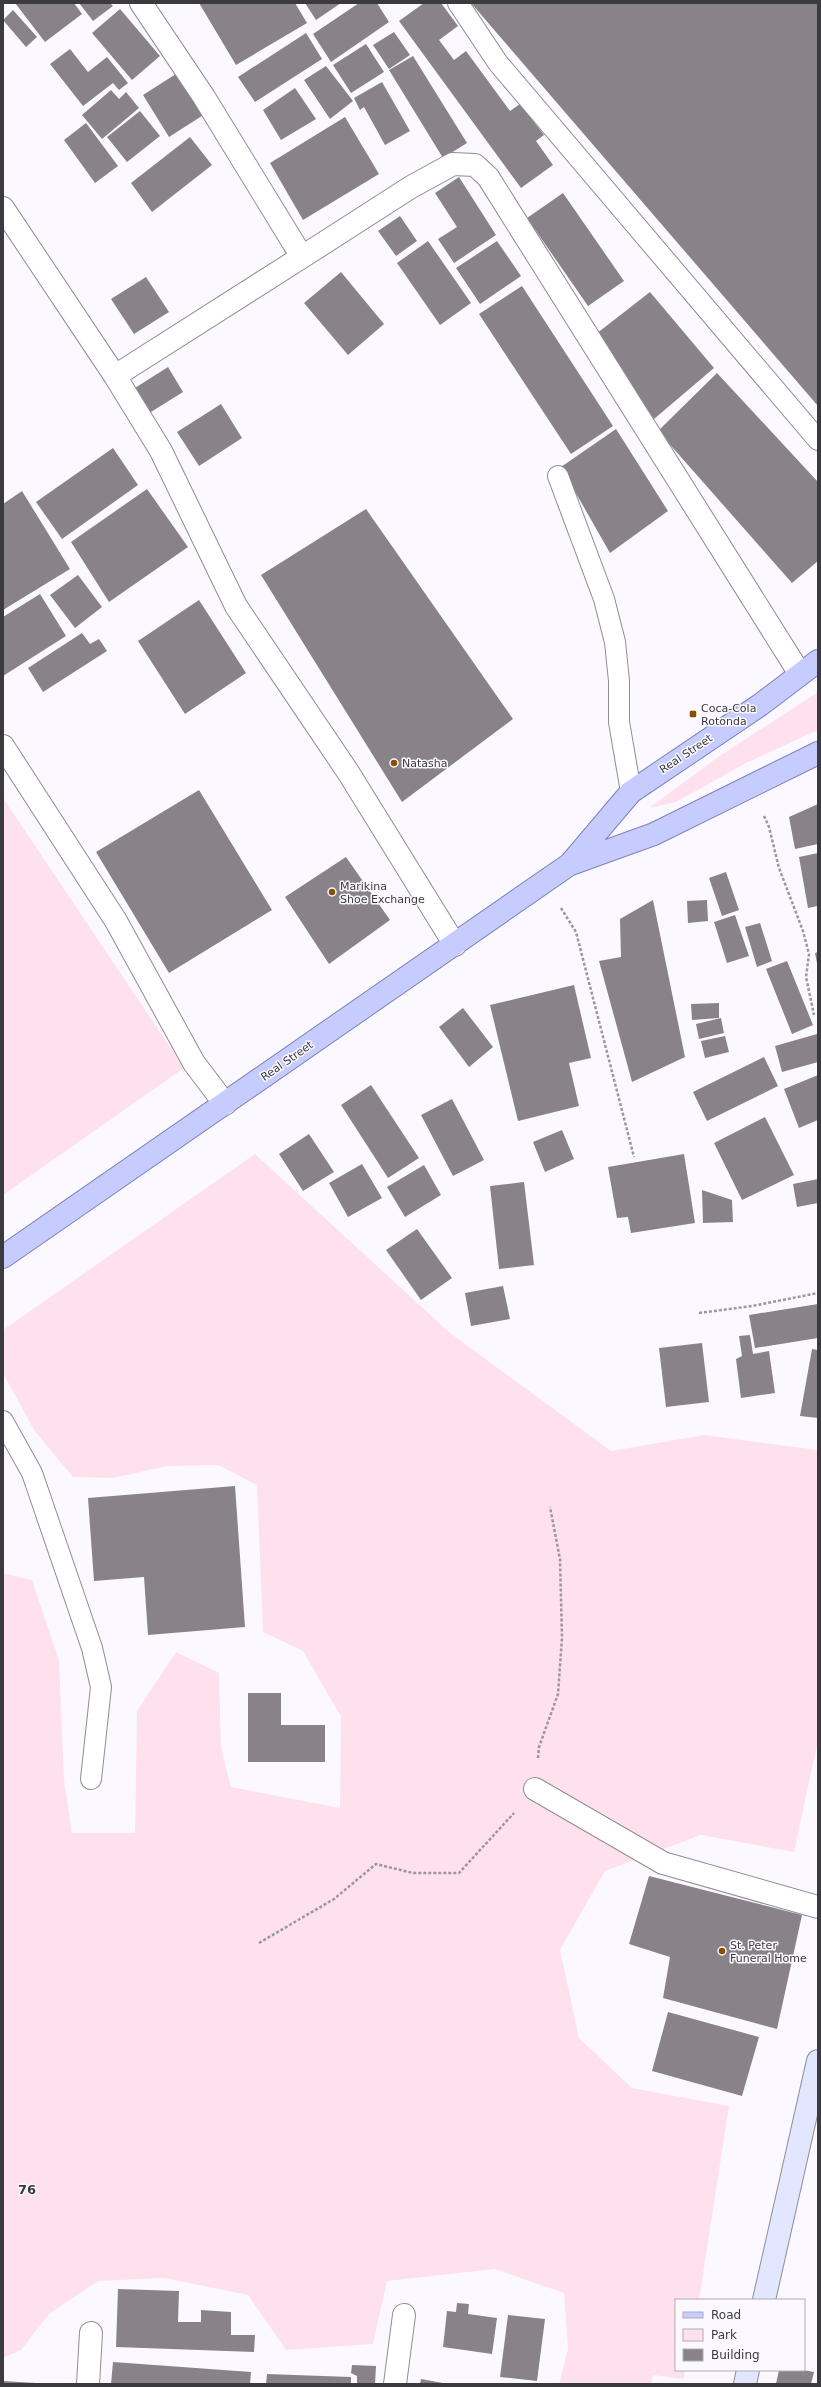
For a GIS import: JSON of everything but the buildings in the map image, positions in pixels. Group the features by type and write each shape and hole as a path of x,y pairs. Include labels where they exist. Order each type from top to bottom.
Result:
{"main road":[{"name":"Real Street","path":"3,1257 570,864 631,792 760,705 818,661"},
{"name":"Real Street","path":"570,864 654,834 818,753"},
{"path":"764,2299 818,2061"},
{"path":"745,2384 748,2371"}],"street":[{"path":"141,3 204,97 302,257"},
{"path":"115,376 411,187 453,164 475,165 488,177 800,674"},
{"path":"3,208 115,376 161,451 236,606 348,772 455,945"},
{"path":"3,746 116,922 194,1063 225,1104"},
{"path":"535,1789 663,1863 818,1907"},
{"path":"394,2384 404,2315"},
{"path":"88,2384 91,2333"}],"lane":[{"path":"458,3 498,63 818,440"},
{"path":"558,476 604,599 615,642 619,681 619,722 631,792"},
{"path":"3,1421 32,1473 92,1648 102,1687 91,1779"}],"path":[{"path":"749,786 769,827 786,891 803,931 808,954 806,977 814,1015"},
{"path":"544,882 576,932 634,1157"},
{"path":"699,1313 752,1306 818,1293"},
{"path":"259,1943 334,1899 376,1864 413,1873 460,1873 535,1789 539,1747 558,1694 562,1638 560,1559 550,1507"}],"green space":[{"path":"818,692 818,730 746,763 676,802 649,808 718,757"},
{"path":"3,798 184,1068 3,1195"},
{"path":"255,1154 450,1333 611,1451 704,1435 818,1450 818,1741 794,1852 701,1835 605,1871 560,1950 579,2038 632,2088 729,2106 699,2299 675,2299 675,2371 685,2371 684,2379 653,2375 651,2384 559,2384 568,2349 564,2293 495,2269 387,2281 373,2344 286,2350 248,2295 164,2278 98,2281 49,2314 21,2350 3,2358 3,1573 32,1580 59,1660 64,1780 72,1833 135,1833 137,1711 176,1652 219,1673 221,1748 231,1787 340,1808 341,1717 303,1651 263,1632 257,1485 218,1465 167,1466 113,1478 73,1477 34,1430 3,1373 3,1330"}],"place":[{"name":"Coca-Cola Rotonda","path":"693,714"},
{"name":"Natasha","path":"394,763"},
{"name":"Marikina Shoe Exchange","path":"332,892"},
{"name":"St. Peter Funeral Home","path":"722,1951"}],"district":[{"name":"76","path":"27,2189"}]}
